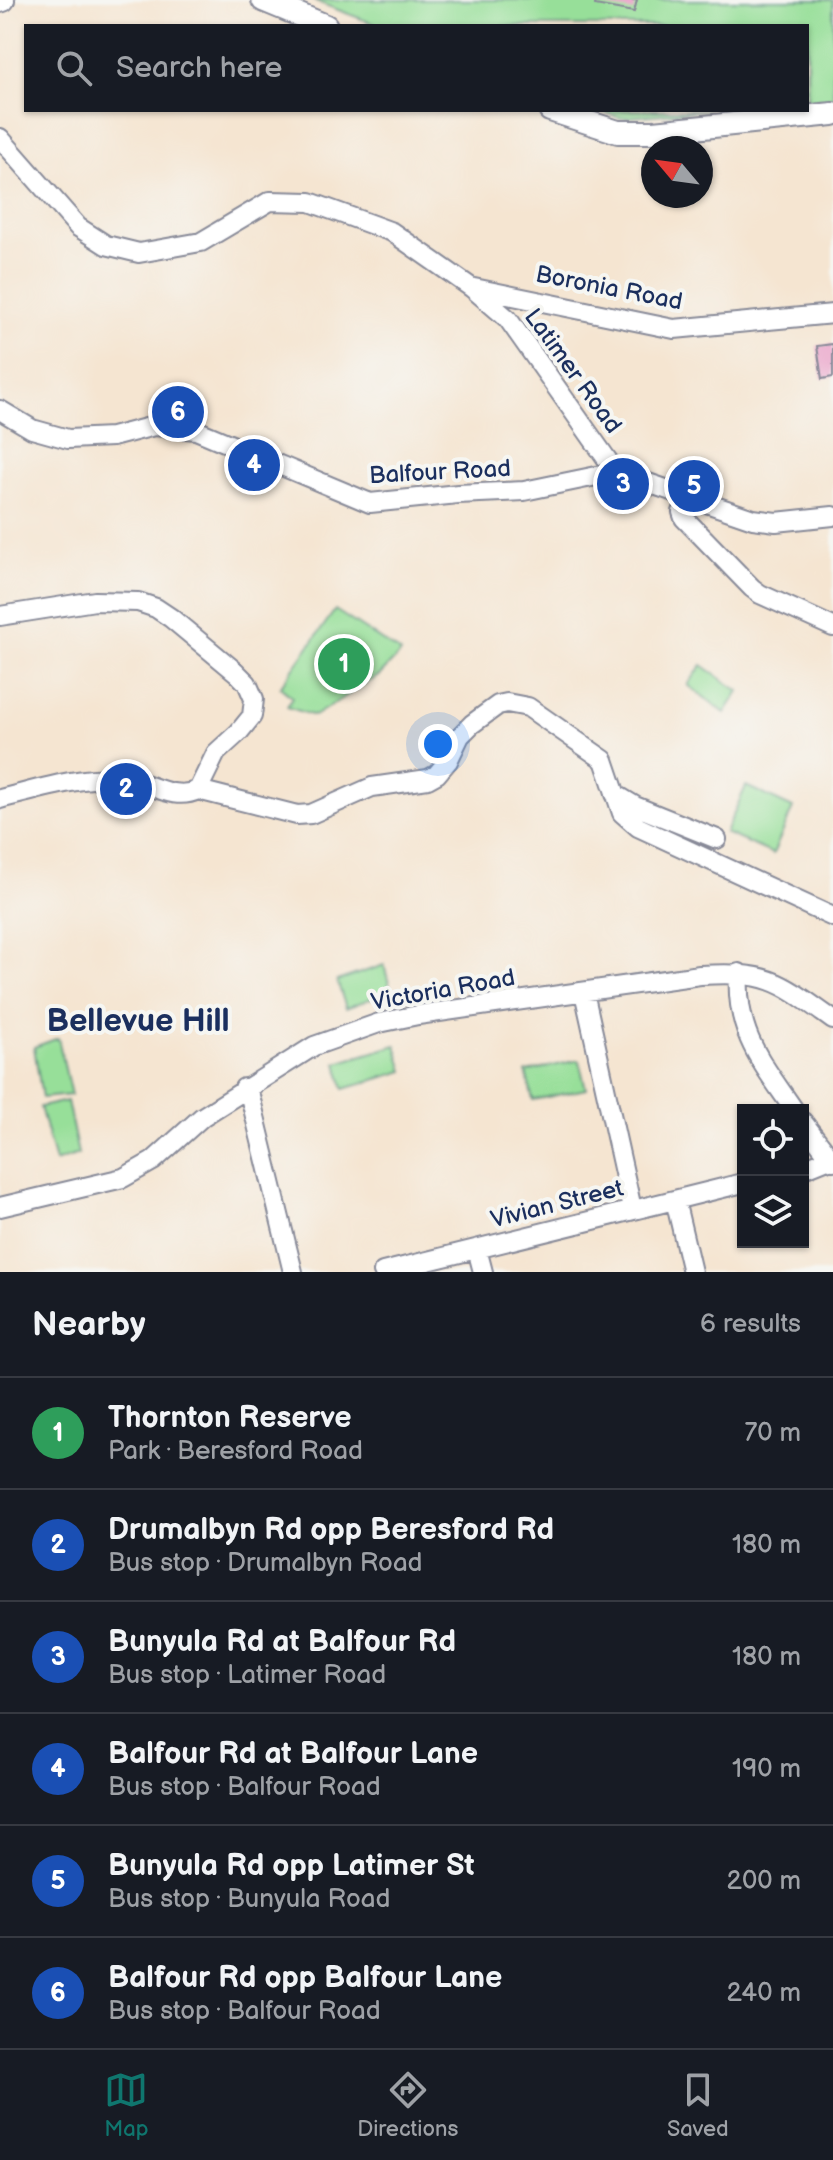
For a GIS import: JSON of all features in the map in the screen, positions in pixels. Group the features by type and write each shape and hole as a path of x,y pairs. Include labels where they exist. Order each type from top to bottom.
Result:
{"main road":[{"path":"263,0 321,24"},
{"path":"556,112 618,132 654,132 833,114"}],"street":[{"name":"Latimer Road","path":"0,138 78,227 106,245 139,253 201,242 270,201 310,202 392,232 472,288 508,319 616,472 753,519 776,522 833,516"},
{"name":"Boronia Road","path":"472,288 674,329 833,314"},
{"name":"Balfour Road","path":"0,410 32,429 68,439 112,437 154,426 196,430 370,503 524,491 616,472"},
{"path":"688,497 682,512 684,518 752,588 833,627"},
{"path":"0,616 95,601 138,602 156,608 171,618 236,672 247,683 254,699 252,716 216,753 198,790"},
{"path":"0,799 70,781 115,779 130,780 176,794 198,790 297,815 311,814 372,787 428,779 437,774 448,761 460,736 485,713 507,703 528,707 604,760 622,813 638,827 833,917"},
{"path":"615,794 635,806 717,839"},
{"path":"739,973 738,1007 743,1028 790,1104"},
{"name":"Victoria Road","path":"0,1207 104,1184 140,1170 202,1117 244,1088 314,1046 379,1023 700,975 739,973 772,980 833,1020"},
{"path":"584,992 632,1209"},
{"path":"244,1088 250,1096 293,1272"},
{"path":"809,1130 832,1160 809,1167"},
{"name":"Vivian Street","path":"383,1272 737,1184"},
{"path":"675,1200 692,1272"},
{"path":"477,1249 483,1272"}],"green space":[{"path":"312,0 833,0 833,98 809,101 809,24 375,24"},
{"path":"604,112 687,112 620,118"},
{"path":"335,610 401,653 380,675 314,716 287,707 292,697 280,687"},
{"path":"702,665 739,691 725,713 688,685"},
{"path":"746,786 793,808 773,854 725,833"},
{"path":"384,965 391,991 346,1008 337,981"},
{"path":"58,1038 71,1095 42,1098 34,1047"},
{"path":"396,1045 404,1071 344,1089 337,1063"},
{"path":"579,1060 586,1089 533,1100 526,1072"},
{"path":"67,1101 78,1154 55,1162 40,1107"}],"building":[{"path":"596,0 637,0 634,12 595,5"},
{"path":"833,344 833,377 822,379 817,346"}],"place":[{"name":"Balfour Rd opp Balfour Lane","path":"178,412"},
{"name":"Balfour Rd at Balfour Lane","path":"254,465"},
{"name":"Bunyula Rd at Balfour Rd","path":"623,484"},
{"name":"Bunyula Rd opp Latimer St","path":"694,486"},
{"name":"Thornton Reserve","path":"344,664"},
{"name":"Drumalbyn Rd opp Beresford Rd","path":"126,789"}],"district":[{"name":"Bellevue Hill","path":"138,1021"}]}
